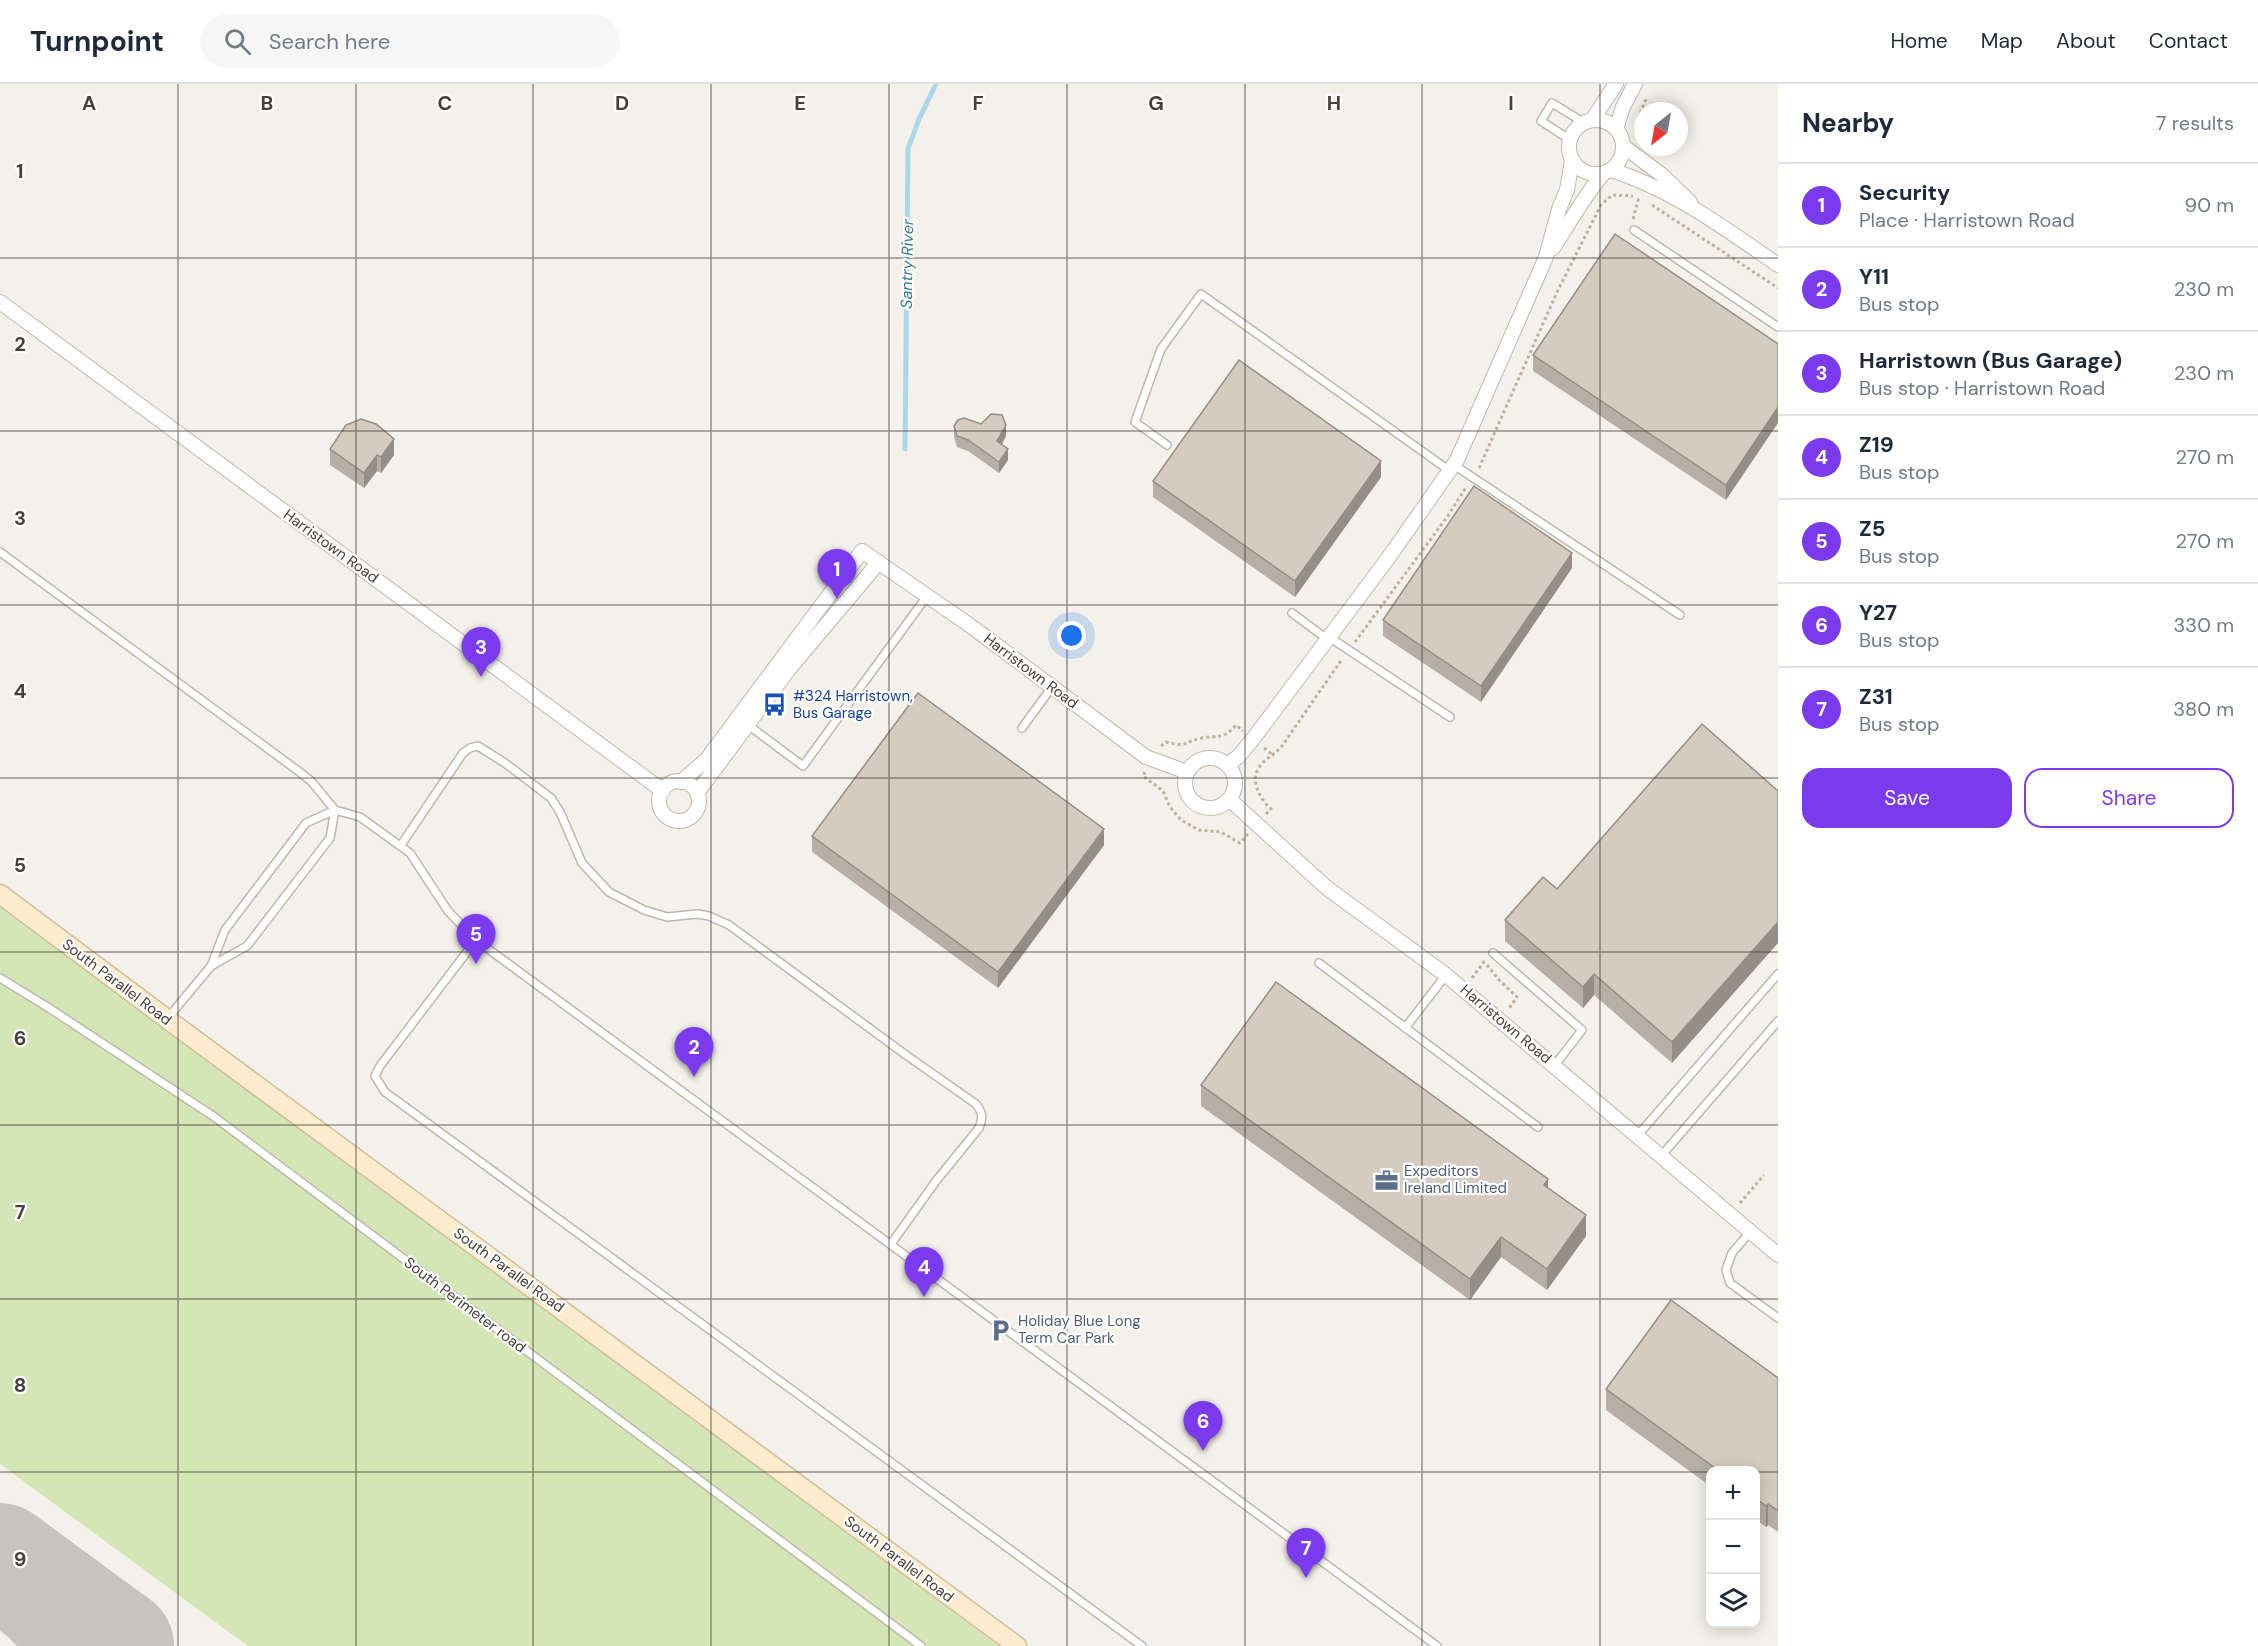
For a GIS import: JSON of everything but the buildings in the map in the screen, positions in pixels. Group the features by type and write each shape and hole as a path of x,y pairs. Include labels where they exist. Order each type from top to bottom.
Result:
{"main road":[{"name":"South Parallel Road","path":"0,894 1017,1646"}],"street":[{"path":"1616,84 1588,121 1577,126 1569,139 1569,153 1572,160 1585,172 1607,172 1637,178 1698,210 1778,265"},
{"path":"1616,129 1623,107 1635,84"},
{"path":"1588,121 1609,123 1616,129 1623,146 1662,175 1698,210"},
{"path":"1546,257 1574,216 1583,198 1618,163 1623,146"},
{"path":"1227,765 1238,757 1253,739 1452,468 1546,257 1559,209 1568,190 1572,160"},
{"name":"Harristown Road","path":"0,302 663,791 671,784 681,782 707,759 862,551 1053,687 1146,757 1187,772"},
{"path":"697,793 789,669 879,562"},
{"path":"1204,759 1219,760 1227,765 1235,780 1235,789 1229,799 1215,808 1198,806 1186,791 1187,772 1191,766 1204,759"},
{"path":"663,791 660,803 665,815 677,821 690,818 699,804 697,793 688,783 681,782"},
{"name":"Harristown Road","path":"1229,799 1327,888 1446,975 1778,1255"}],"lane":[{"path":"1569,139 1541,121 1552,103 1588,121"},
{"path":"1634,230 1778,327"},
{"path":"1167,445 1135,422 1161,350 1201,294 1452,468 1680,615"},
{"path":"0,552 297,770 311,781 335,810 360,817 401,845 410,853 448,912 476,940 1437,1646"},
{"path":"747,724 803,766 927,596"},
{"path":"1292,613 1450,717"},
{"path":"1022,728 1053,687"},
{"path":"401,845 463,753 478,746 551,798 560,812 582,863 609,892 644,910 667,917 697,914 710,916 729,926 976,1104 981,1111 982,1119 978,1128 891,1244"},
{"path":"211,966 247,946 330,838 335,810"},
{"path":"167,1019 211,966 225,930 306,823 335,810"},
{"path":"476,940 380,1066 375,1076 385,1092 1142,1646"},
{"path":"1493,953 1582,1030 1555,1065"},
{"path":"1319,963 1538,1127"},
{"path":"1638,1135 1778,974"},
{"path":"1405,1028 1446,975"},
{"name":"South Perimeter road","path":"0,978 213,1116 921,1646"},
{"path":"1662,1155 1778,1021"},
{"path":"1750,1231 1732,1253 1726,1270 1730,1283 1778,1318"}],"path":[{"path":"1478,468 1558,290 1606,199 1618,194 1641,198 1629,226 1634,230"},
{"path":"1652,205 1778,288"},
{"path":"1353,644 1467,487"},
{"path":"1265,815 1271,809 1258,794 1256,774 1263,763 1274,756 1282,746 1344,656"},
{"path":"1160,748 1166,742 1184,746 1202,738 1217,738 1229,733 1236,725 1242,730"},
{"path":"1265,748 1274,756"},
{"path":"1145,772 1143,776 1163,791 1174,813 1189,826 1199,830 1221,832 1240,843 1246,836"},
{"path":"1482,964 1517,998 1500,1020"},
{"path":"1731,1214 1764,1175"}],"green space":[{"path":"0,904 999,1646 248,1646 0,1464"}],"waterway":[{"name":"Santry River","path":"905,449 908,149 936,84"}],"taxiway":[{"path":"0,1594 47,1646"}],"runway":[{"path":"0,1560 117,1646"}],"place":[{"name":"Security","path":"837,599"},
{"name":"Harristown (Bus Garage)","path":"481,677"},
{"name":"#324 Harristown, Bus Garage","path":"775,705"},
{"name":"Z5","path":"476,964"},
{"name":"Y11","path":"694,1077"},
{"name":"Expeditors Ireland Limited","path":"1386,1180"},
{"name":"Z19","path":"924,1297"},
{"name":"Holiday Blue Long Term Car Park","path":"1000,1330"},
{"name":"Y27","path":"1203,1451"},
{"name":"Z31","path":"1306,1578"}]}
